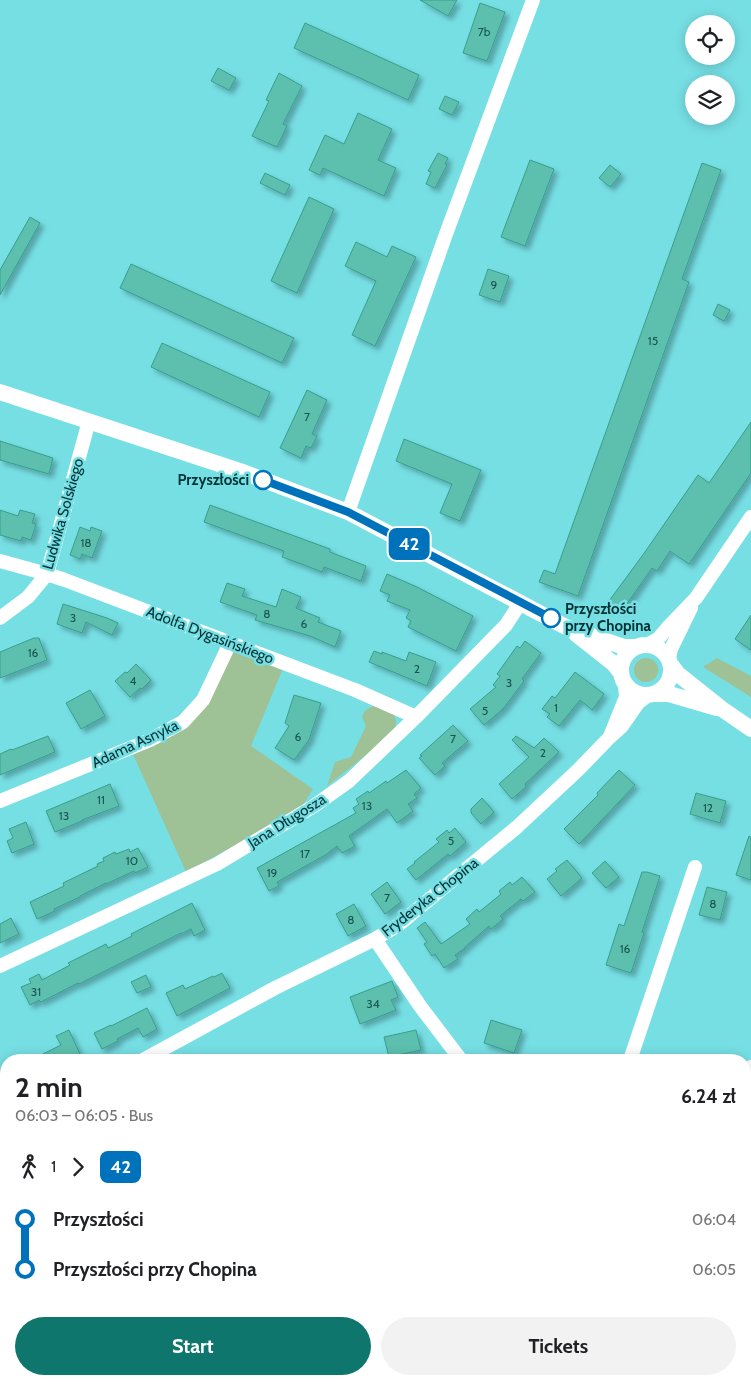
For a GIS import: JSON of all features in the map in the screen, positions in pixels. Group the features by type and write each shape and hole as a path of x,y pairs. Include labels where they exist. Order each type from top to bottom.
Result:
{"street":[{"path":"348,512 441,250 533,0"},
{"path":"0,392 240,471 348,512 566,627 614,664 631,690 639,694 669,694 722,709"},
{"name":"Ludwika Solskiego","path":"0,618 28,597 47,574 89,421"},
{"path":"651,695 662,690 670,680 671,649 696,598 751,516"},
{"name":"Adolfa Dygasińskiego","path":"0,561 47,574 230,642 355,690 416,717"},
{"path":"623,679 622,662 626,655 640,646 658,639 696,598"},
{"name":"Jana Długosza","path":"0,966 217,864 314,806 349,781 416,717 506,625 520,602"},
{"path":"566,627 624,647 656,646 663,651 678,674 751,729"},
{"name":"Adama Asnyka","path":"0,801 150,740 183,722 203,700 230,642"},
{"name":"Fryderyka Chopina","path":"610,737 626,697 623,679"},
{"name":"Fryderyka Chopina","path":"155,1054 275,988 375,939 397,926 517,827 622,726 638,703 651,695"},
{"path":"632,1054 695,867"},
{"path":"375,939 420,1006 456,1054"}],"green space":[{"path":"224,649 283,668 251,746 313,789 300,810 186,872 132,752 185,727 207,683 218,652"},
{"path":"646,658 655,661 658,670 655,679 646,682 637,679 634,670 637,661"},
{"path":"717,658 751,676 751,697 703,667"},
{"path":"382,705 393,711 396,721 395,732 327,786 335,762 351,757 366,726 362,717 365,711"}],"building":[{"path":"420,0 457,0 448,16"},
{"path":"480,3 505,12 487,61 463,53"},
{"path":"305,23 419,75 408,100 294,48"},
{"path":"218,68 236,78 229,90 211,81"},
{"path":"279,73 302,86 283,124 287,126 277,147 252,136 269,101 266,100"},
{"path":"445,96 459,102 452,115 439,109"},
{"path":"358,113 392,129 378,160 396,168 384,196 323,168 320,175 309,170 325,135 344,144"},
{"path":"438,153 448,158 445,164 447,165 435,188 426,184 431,172 428,171"},
{"path":"530,160 554,169 525,246 501,237"},
{"path":"702,163 721,170 682,279 689,282 578,596 539,582 544,570 555,574"},
{"path":"610,165 621,174 610,187 599,178"},
{"path":"265,173 290,185 285,195 260,183"},
{"path":"309,197 334,209 297,293 271,281"},
{"path":"30,217 40,223 0,295 0,270"},
{"path":"356,242 387,257 392,246 416,257 375,346 352,335 376,281 345,266"},
{"path":"131,264 294,338 282,363 120,288"},
{"path":"488,269 509,276 500,302 479,295"},
{"path":"718,304 730,310 724,321 713,315"},
{"path":"162,343 270,392 259,417 151,367"},
{"path":"307,390 327,400 312,434 317,436 311,448 306,446 301,458 280,448"},
{"path":"751,422 751,473 689,564 670,551 657,571 652,568 622,611 609,601 698,475 709,483"},
{"path":"404,439 481,470 460,521 440,513 452,484 396,461"},
{"path":"0,441 53,458 49,474 0,460"},
{"path":"210,505 330,549 330,552 366,566 361,581 324,567 322,572 282,557 284,551 204,522"},
{"path":"0,510 18,516 20,510 35,514 32,523 36,524 31,540 22,537 21,541 0,535"},
{"path":"80,527 90,531 91,527 102,531 92,558 82,554 80,559 70,555"},
{"path":"387,574 473,616 456,651 408,627 411,621 406,618 410,610 387,601 390,595 380,591"},
{"path":"227,583 245,589 242,596 276,607 282,589 301,597 296,608 320,618 318,622 341,631 335,647 310,636 255,620 257,615 220,602"},
{"path":"63,604 118,623 112,635 86,622 82,633 57,624"},
{"path":"751,615 751,650 735,639"},
{"path":"34,638 39,638 47,660 0,678 0,652"},
{"path":"525,641 541,653 522,679 524,681 503,709 484,725 470,709 496,687 493,685 500,676 497,674 517,646 520,648"},
{"path":"374,651 406,661 409,652 436,662 427,686 369,662"},
{"path":"136,664 151,680 130,697 115,681"},
{"path":"575,672 604,694 592,710 580,700 559,726 547,717 550,714 542,709 552,696 555,698"},
{"path":"90,690 105,716 81,729 66,703"},
{"path":"294,695 321,703 309,740 294,760 275,748 289,726 285,723"},
{"path":"453,725 468,741 442,763 445,766 435,775 419,758 422,756 420,755"},
{"path":"48,736 55,752 0,775 0,754"},
{"path":"516,736 534,748 544,738 559,752 512,799 499,784 529,757 512,740"},
{"path":"406,770 421,788 414,794 417,798 408,804 413,811 397,823 387,809 349,836 355,846 342,853 337,846 327,854 277,882 279,886 269,891 257,868 356,813 353,808 359,804 356,799 368,791 369,793 386,781 387,783"},
{"path":"619,770 635,785 579,844 564,829 598,795 597,793"},
{"path":"110,784 119,806 55,832 46,811"},
{"path":"696,793 726,801 720,823 690,814"},
{"path":"482,798 494,812 481,824 471,813 471,809"},
{"path":"26,822 34,844 12,853 7,841 13,838 9,829"},
{"path":"455,828 466,842 416,880 407,869 439,842 436,839 447,830 449,833"},
{"path":"749,836 751,837 751,880 736,875"},
{"path":"138,848 148,867 106,883 37,919 30,902 64,886 63,883 98,866 97,864 104,861 103,858 115,852 116,854 129,849 130,852"},
{"path":"567,860 582,878 561,896 547,879 557,871 555,869"},
{"path":"605,861 619,877 606,888 592,873"},
{"path":"642,872 660,876 631,973 606,965 619,924 624,926"},
{"path":"522,877 535,892 523,901 521,899 500,916 503,919 491,929 489,926 455,955 458,959 444,968 435,954 432,956 424,944 427,942 417,928 425,922 441,944 470,924 466,919 477,909 479,912 501,894 499,891 510,882 512,885"},
{"path":"387,882 401,902 385,914 371,894"},
{"path":"707,887 727,892 720,920 699,915"},
{"path":"192,903 205,930 194,936 191,929 181,933 79,984 41,1002 39,1000 30,1005 21,987 31,983 29,979 39,974 42,980 70,965 68,963 106,944 108,948"},
{"path":"354,904 366,926 348,936 336,914"},
{"path":"11,918 19,934 0,943 0,924"},
{"path":"222,973 230,988 177,1016 166,993 183,985 185,989"},
{"path":"146,975 151,987 137,993 131,982"},
{"path":"392,981 398,997 391,1000 396,1010 360,1024 350,997"},
{"path":"147,1008 157,1029 143,1037 138,1028 102,1049 94,1033"},
{"path":"491,1020 522,1030 514,1053 484,1043"},
{"path":"69,1030 80,1054 43,1054 61,1045 56,1036"},
{"path":"416,1030 421,1050 403,1054 388,1054 384,1037"}],"bus line":[{"name":"42","path":"263,480 348,512 551,618"}],"place":[{"name":"Przyszłości","path":"263,480"},
{"name":"Przyszłości przy Chopina","path":"551,618"}]}
